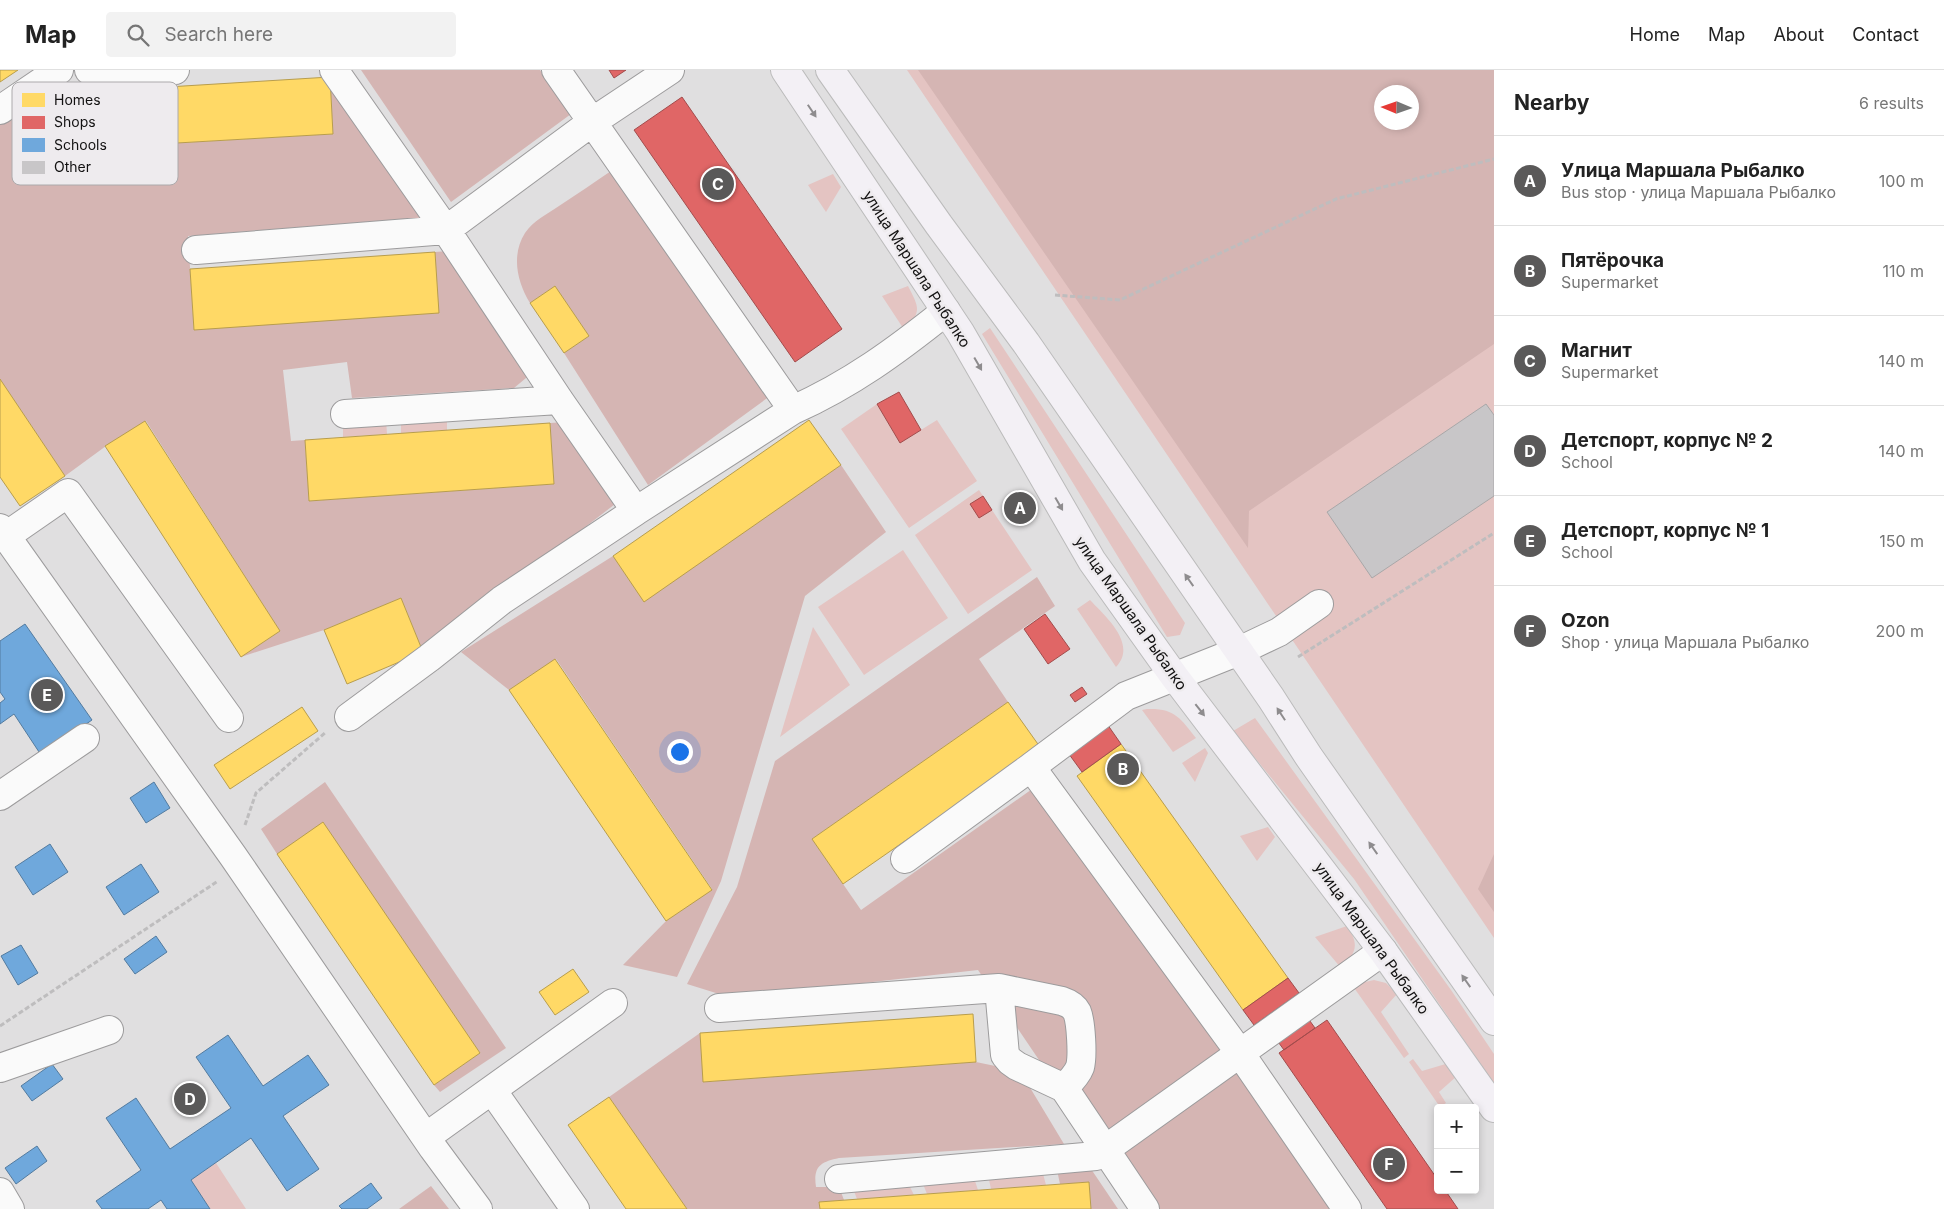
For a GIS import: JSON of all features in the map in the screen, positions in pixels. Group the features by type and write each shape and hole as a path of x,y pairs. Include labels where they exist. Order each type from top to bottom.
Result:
{"main road":[{"name":"улица Маршала Рыбалко","path":"785,70 946,311 1092,561 1174,676 1383,951 1494,1108"},
{"path":"830,70 939,225 1026,343 1239,651 1309,757 1494,1021"}],"street":[{"path":"41,82 59,70"},
{"path":"89,70 105,73 175,70"},
{"path":"334,70 446,230 559,400 636,511"},
{"path":"556,70 793,410"},
{"path":"196,250 446,230 592,122 670,70"},
{"path":"0,110 12,102"},
{"path":"349,717 429,658 502,600 793,410 846,384 903,345 946,311"},
{"path":"344,414 559,400"},
{"path":"229,718 68,493 3,532 233,856 426,1138 478,1209"},
{"path":"905,858 1031,768 1126,696 1239,651 1278,632 1319,604"},
{"path":"0,796 85,738"},
{"path":"1031,768 1240,1053 1347,1209"},
{"path":"839,1179 1096,1156 1383,951"},
{"path":"999,988 1005,1055 1017,1066 1064,1088 1145,1209"},
{"path":"719,1008 999,988 1062,1001 1070,1004 1076,1011 1081,1052 1081,1065 1076,1075 1064,1088"},
{"path":"426,1138 613,1003"},
{"path":"0,1068 109,1030"},
{"path":"492,1090 575,1209"},
{"path":"0,1192 10,1209"}],"path":[{"path":"1055,295 1120,300 1336,199 1494,159"},
{"path":"1298,657 1494,533"},
{"path":"0,1026 226,876 256,793 322,734 349,717"}],"shaded area":[{"path":"361,70 540,70 571,114 451,202"},
{"path":"907,70 1494,70 1494,938"},
{"path":"918,70 1494,70 1494,344 1249,511 1248,548"},
{"path":"330,77 428,217 188,236 194,330 435,252 448,251 532,373 514,388 352,398 347,362 283,370 291,441 305,440 309,501 554,484 550,423 565,422 619,501 423,652 401,598 324,630 241,657 280,631 146,421 106,446 65,476 0,379 0,122 12,114 12,185 178,185 178,143 333,134"},
{"path":"614,169 770,396 648,485 564,353 589,336 555,286 530,303 525,295 517,268 518,250 521,241 532,225"},
{"path":"833,174 841,187 826,212 808,185"},
{"path":"908,286 917,305 917,310 914,319 905,331 882,296"},
{"path":"990,328 1185,623 1180,635 1167,637 982,334"},
{"path":"877,404 900,443 937,420 977,481 909,528 841,429"},
{"path":"447,415 447,430 401,433 401,418"},
{"path":"386,419 387,434 343,437 343,422"},
{"path":"841,465 886,532 805,596 721,881 677,977 623,965 666,921 712,889 556,659 509,690 461,652 613,556 644,601"},
{"path":"979,490 983,496 979,518 992,510 1032,570 968,614 915,535"},
{"path":"903,550 948,618 864,675 818,607"},
{"path":"1037,577 1055,606 979,659 1008,702 812,839 861,910 1035,787 1333,1209 1140,1209 978,970 732,998 687,984 737,887 775,761"},
{"path":"1090,600 1111,622 1121,640 1122,658 1116,667 1077,609"},
{"path":"813,627 850,685 780,737"},
{"path":"1142,710 1171,712 1186,725 1196,738 1173,752"},
{"path":"1255,718 1451,990 1494,1054 1494,1084 1354,879 1233,731"},
{"path":"1205,748 1208,753 1195,782 1182,763"},
{"path":"325,782 506,1048 440,1092 434,1085 480,1053 323,823 277,854 261,829"},
{"path":"1268,827 1275,837 1257,861 1240,836"},
{"path":"1494,854 1494,912 1478,889"},
{"path":"1347,926 1354,938 1355,944 1353,953 1341,968 1315,937"},
{"path":"1374,980 1386,983 1397,994 1381,1012 1409,1054 1404,1058 1352,985"},
{"path":"700,1033 704,1082 976,1062 1000,1067 1023,1076 1064,1144 839,1158 827,1161 819,1166 815,1180 816,1187 839,1187 844,1200 819,1203 820,1209 687,1209 609,1097"},
{"path":"1413,1059 1422,1071 1449,1063 1457,1076 1439,1092 1446,1103 1438,1104 1409,1062"},
{"path":"216,1163 246,1209 210,1209 191,1180"},
{"path":"1089,1166 1118,1209 1091,1209 1089,1182 1060,1184 1057,1170"},
{"path":"1042,1170 1046,1185 991,1189 988,1175"},
{"path":"973,1175 978,1190 927,1194 921,1179"},
{"path":"907,1181 914,1195 857,1199 852,1186"},
{"path":"431,1186 449,1209 399,1209"}],"building: Homes":[{"path":"0,70 18,70 0,82"},
{"path":"330,77 333,134 178,143 178,86"},
{"path":"435,252 439,313 194,330 190,269"},
{"path":"555,286 589,336 564,353 530,303"},
{"path":"0,379 65,476 20,506 0,477"},
{"path":"809,420 841,465 644,602 613,556"},
{"path":"145,421 280,631 241,657 105,446"},
{"path":"550,423 554,484 309,501 305,440"},
{"path":"401,598 423,652 347,684 324,630"},
{"path":"555,659 712,890 666,921 509,690"},
{"path":"1008,702 1040,747 843,884 812,839"},
{"path":"302,707 318,731 230,789 214,765"},
{"path":"1121,744 1288,978 1243,1010 1077,776"},
{"path":"323,822 480,1053 434,1085 277,854"},
{"path":"573,969 589,992 555,1015 539,992"},
{"path":"973,1014 976,1062 703,1082 700,1033"},
{"path":"609,1097 687,1209 626,1209 568,1125"},
{"path":"1089,1182 1091,1209 820,1209 819,1202"}],"building: Shops":[{"path":"609,70 626,70 614,78"},
{"path":"682,97 842,329 795,362 634,130"},
{"path":"899,392 921,430 900,443 877,404"},
{"path":"983,496 992,510 979,518 970,504"},
{"path":"1045,614 1070,649 1048,664 1024,629"},
{"path":"1082,687 1087,694 1075,702 1070,695"},
{"path":"1105,721 1121,744 1082,772 1066,750"},
{"path":"1288,978 1299,993 1254,1025 1243,1010"},
{"path":"1302,1010 1315,1028 1284,1050 1271,1032"},
{"path":"1327,1020 1434,1174 1434,1194 1448,1194 1458,1209 1387,1209 1279,1053"}],"building: Schools":[{"path":"25,624 92,720 41,755 14,714 0,724 0,703 5,699 0,692 0,641"},
{"path":"154,782 170,808 146,823 130,798"},
{"path":"50,844 68,872 33,895 15,867"},
{"path":"141,864 159,892 124,915 106,887"},
{"path":"156,936 167,952 135,974 124,959"},
{"path":"21,945 38,973 18,985 1,956"},
{"path":"228,1035 263,1086 308,1055 329,1085 283,1116 319,1169 287,1191 251,1138 191,1180 210,1209 167,1209 161,1200 148,1209 102,1209 96,1201 141,1170 106,1118 136,1098 170,1149 231,1108 196,1057"},
{"path":"52,1064 63,1079 32,1101 21,1086"},
{"path":"37,1146 47,1161 16,1184 5,1168"},
{"path":"371,1183 382,1198 367,1209 342,1209 339,1206"}],"building: Other":[{"path":"1486,404 1494,415 1494,496 1372,578 1327,512"}],"place":[{"name":"Магнит","path":"718,184"},
{"name":"Улица Маршала Рыбалко","path":"1020,508"},
{"name":"Детспорт, корпус № 1","path":"47,695"},
{"name":"Пятёрочка","path":"1123,769"},
{"name":"Детспорт, корпус № 2","path":"190,1099"},
{"name":"Ozon","path":"1389,1164"}]}
